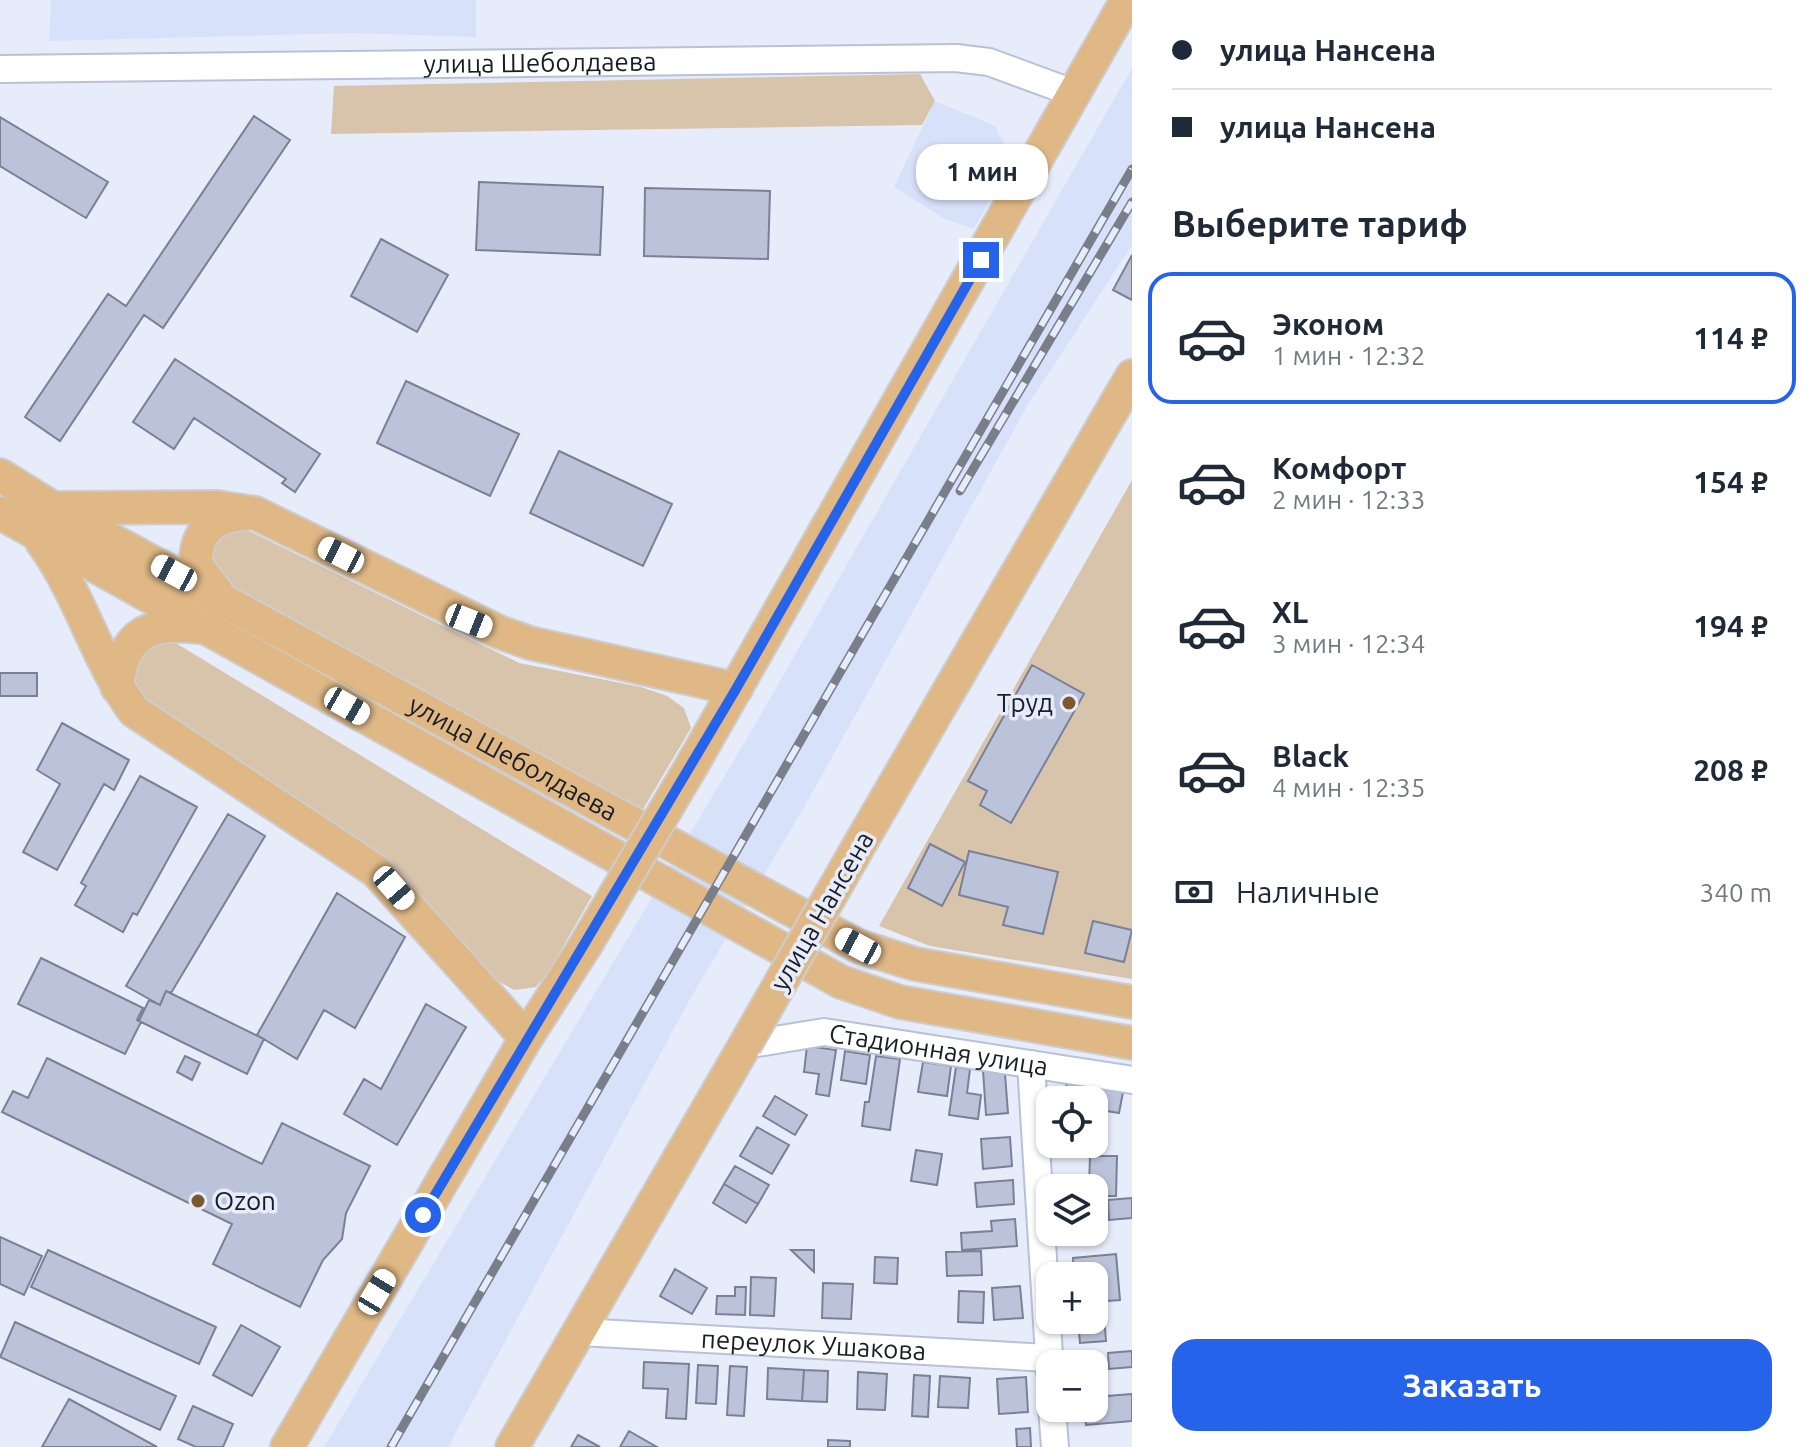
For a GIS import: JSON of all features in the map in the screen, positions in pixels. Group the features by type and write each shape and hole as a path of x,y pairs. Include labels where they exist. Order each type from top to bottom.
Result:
{"main road":[{"path":"287,1447 526,1038 585,946 695,760 1127,0"},
{"name":"улица Нансена","path":"512,1447 1132,376"},
{"name":"улица Шеболдаева","path":"0,475 44,521 208,628 841,982"},
{"path":"526,1038 376,871 134,711 117,687 64,573 44,521 217,507 255,513 499,632 530,643 736,689"},
{"name":"улица Шеболдаева","path":"0,513 44,521 223,599 858,946 915,964 1132,1002"},
{"path":"223,599 196,565 200,537 212,522 228,515 255,513"},
{"path":"117,687 119,668 129,647 147,629 167,623 208,628"},
{"name":"Стадионная улица","path":"841,982 900,1002 1132,1043"}],"street":[{"name":"улица Шеболдаева","path":"0,69 956,58 989,62 1076,94"},
{"name":"Стадионная улица","path":"745,1045 824,1032 1132,1080"},
{"path":"1031,1064 1048,1350"},
{"name":"переулок Ушакова","path":"580,1332 1036,1366"},
{"path":"1053,1422 1055,1447"}],"shaded area":[{"path":"51,0 476,0 476,37 351,33 49,41"},
{"path":"1132,68 1132,245 1026,408 806,804 690,999 448,1447 324,1447 749,735"},
{"path":"920,74 935,101 922,125 331,134 334,86"},
{"path":"935,101 995,126 1012,160 974,229 945,219 894,187"},
{"name":"Труд","path":"1132,480 1132,979 930,946 879,926"},
{"path":"237,525 519,663 641,687 667,696 684,708 691,728 636,821 215,578 205,548"},
{"path":"158,640 174,642 592,896 549,971 536,987 514,990 484,973 409,882 380,855 147,703 133,681 137,659"}],"building":[{"path":"254,116 290,140 163,328 144,315 60,441 25,417 108,294 126,306"},
{"path":"0,117 108,182 86,218 0,166"},
{"path":"970,150 986,157 993,173 986,189 970,196 954,189 947,173 954,157"},
{"path":"479,182 603,187 600,255 476,250"},
{"path":"645,188 770,191 768,259 644,256"},
{"path":"381,239 448,275 417,332 351,296"},
{"path":"1132,255 1132,300 1113,290"},
{"path":"175,359 320,454 295,492 282,483 286,479 194,418 174,449 133,422"},
{"path":"406,381 519,434 490,496 377,443"},
{"path":"559,451 672,504 643,566 530,513"},
{"path":"1032,665 1084,694 1011,823 980,805 987,791 968,781"},
{"path":"0,673 37,673 37,696 0,696"},
{"path":"62,723 129,760 114,790 104,784 57,870 23,852 60,784 37,770"},
{"path":"140,776 197,807 137,915 133,913 123,932 75,905 86,886 81,883"},
{"path":"228,814 265,836 171,993 166,991 160,1005 126,986"},
{"path":"930,844 965,862 942,906 908,888"},
{"path":"969,851 1058,872 1043,934 1003,925 1008,907 959,895"},
{"path":"337,893 405,937 355,1028 324,1010 297,1059 257,1035"},
{"path":"1093,921 1132,930 1124,962 1085,953"},
{"path":"41,958 143,1008 137,1020 141,1022 125,1054 18,1004"},
{"path":"166,991 264,1039 247,1074 139,1021 149,1000 160,1005"},
{"path":"426,1004 466,1027 397,1145 344,1114 364,1079 381,1089"},
{"path":"807,1046 836,1050 829,1096 816,1094 819,1074 804,1072"},
{"path":"845,1051 870,1055 866,1084 841,1080"},
{"path":"185,1056 200,1063 192,1080 177,1072"},
{"path":"876,1056 900,1059 890,1130 862,1126"},
{"path":"47,1058 262,1164 282,1123 370,1166 346,1213 342,1239 323,1260 300,1307 213,1264 232,1224 2,1112 13,1091 28,1098"},
{"path":"923,1062 951,1066 947,1096 918,1092"},
{"path":"956,1067 970,1069 967,1093 981,1095 978,1119 949,1115"},
{"path":"983,1070 1005,1074 1008,1113 986,1115"},
{"path":"1067,1082 1089,1086 1066,1086"},
{"path":"1108,1089 1123,1092 1119,1113 1108,1111"},
{"path":"775,1096 807,1115 795,1135 763,1116"},
{"path":"757,1127 789,1145 772,1174 740,1156"},
{"path":"1010,1137 1012,1166 983,1169 981,1139"},
{"path":"916,1150 942,1154 937,1185 911,1181"},
{"path":"1117,1156 1116,1196 1108,1196 1108,1174 1089,1174 1090,1158"},
{"path":"735,1166 769,1185 758,1204 724,1184"},
{"path":"1013,1180 1014,1204 977,1207 975,1183"},
{"path":"724,1184 758,1204 746,1223 713,1203"},
{"path":"1132,1198 1132,1218 1109,1220 1108,1200"},
{"path":"1015,1219 1017,1246 962,1250 961,1233 992,1231 991,1221"},
{"path":"0,1237 42,1256 24,1295 0,1284"},
{"path":"48,1250 216,1327 199,1364 31,1287"},
{"path":"791,1250 814,1250 814,1272"},
{"path":"981,1251 982,1275 947,1276 946,1252"},
{"path":"1116,1254 1120,1300 1108,1301 1108,1262 1073,1262 1073,1258"},
{"path":"875,1257 898,1258 897,1284 874,1283"},
{"path":"675,1269 707,1288 692,1314 660,1296"},
{"path":"751,1277 776,1278 774,1316 750,1315"},
{"path":"823,1283 853,1284 851,1319 822,1318"},
{"path":"1020,1286 1023,1318 994,1320 992,1288"},
{"path":"735,1287 746,1287 745,1315 716,1314 717,1296 735,1296"},
{"path":"959,1291 984,1292 983,1323 958,1322"},
{"path":"15,1322 176,1396 160,1430 0,1357"},
{"path":"241,1325 280,1347 252,1396 213,1375"},
{"path":"1079,1334 1105,1334 1106,1341 1080,1343"},
{"path":"1132,1351 1132,1367 1109,1369 1108,1353"},
{"path":"644,1362 689,1364 686,1419 666,1418 668,1389 643,1388"},
{"path":"698,1365 718,1366 716,1404 696,1403"},
{"path":"730,1366 747,1367 744,1416 727,1415"},
{"path":"768,1368 804,1370 802,1401 767,1399"},
{"path":"804,1370 828,1371 827,1402 802,1401"},
{"path":"858,1372 887,1374 885,1410 857,1409"},
{"path":"914,1375 930,1376 928,1417 912,1416"},
{"path":"940,1376 970,1378 968,1408 938,1407"},
{"path":"1026,1377 1028,1412 999,1414 997,1379"},
{"path":"1132,1394 1132,1421 1086,1425 1086,1422 1108,1422 1108,1396"},
{"path":"69,1399 157,1447 42,1447"},
{"path":"193,1406 233,1424 223,1447 196,1447 178,1439"},
{"path":"1030,1428 1031,1447 1017,1447 1016,1429"},
{"path":"629,1431 657,1447 620,1447"},
{"path":"578,1435 600,1447 571,1447"},
{"path":"828,1440 850,1441 850,1447 828,1447"}],"railway":[{"path":"391,1447 1132,169"},
{"path":"960,491 1132,202"}],"place":[{"name":"Труд","path":"1069,703"},
{"name":"Ozon","path":"198,1201"}],"route":[{"path":"423,1215 736,689 981,260"}]}
